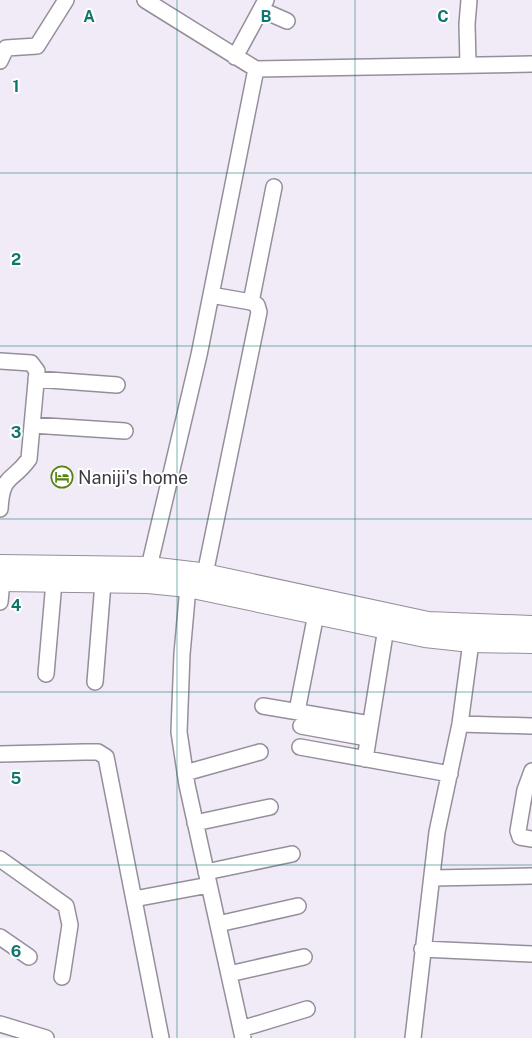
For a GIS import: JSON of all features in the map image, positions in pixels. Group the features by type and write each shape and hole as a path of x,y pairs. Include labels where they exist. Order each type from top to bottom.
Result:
{"street":[{"path":"0,61 6,48 37,46 66,0"},
{"path":"145,0 256,69 532,64"},
{"path":"468,64 467,24 469,0"},
{"path":"236,57 262,4 287,21"},
{"path":"149,575 210,295 256,69"},
{"path":"251,302 274,187"},
{"path":"205,574 259,312 257,305 251,302 210,295"},
{"path":"0,361 31,363 37,371 29,459 4,483 1,490 0,509"},
{"path":"36,378 118,385"},
{"path":"32,425 124,431"},
{"path":"0,470 17,471"},
{"path":"1,576 205,574 475,633 532,643"},
{"path":"1,576 54,582 103,583 149,575 188,587 426,637 532,626"},
{"path":"0,602 1,576"},
{"path":"46,674 54,582"},
{"path":"95,682 103,583"},
{"path":"188,587 182,654 179,732 195,823 242,1034 307,1009"},
{"path":"299,719 316,614"},
{"path":"365,759 386,628"},
{"path":"414,1038 422,949 437,832 460,724 475,633"},
{"path":"263,706 299,719 369,731"},
{"path":"460,724 532,726"},
{"path":"300,747 450,774"},
{"path":"0,754 98,752 106,757 162,1038"},
{"path":"185,772 260,752"},
{"path":"532,771 525,790 518,831 520,837 532,839"},
{"path":"195,823 270,807"},
{"path":"134,899 292,854"},
{"path":"0,859 66,906 70,925 62,977"},
{"path":"432,878 532,876"},
{"path":"218,924 298,906"},
{"path":"0,937 29,957"},
{"path":"422,949 532,954"},
{"path":"229,974 304,957"},
{"path":"0,1024 46,1038"}],"place":[{"name":"Naniji's home","path":"62,477"}]}
